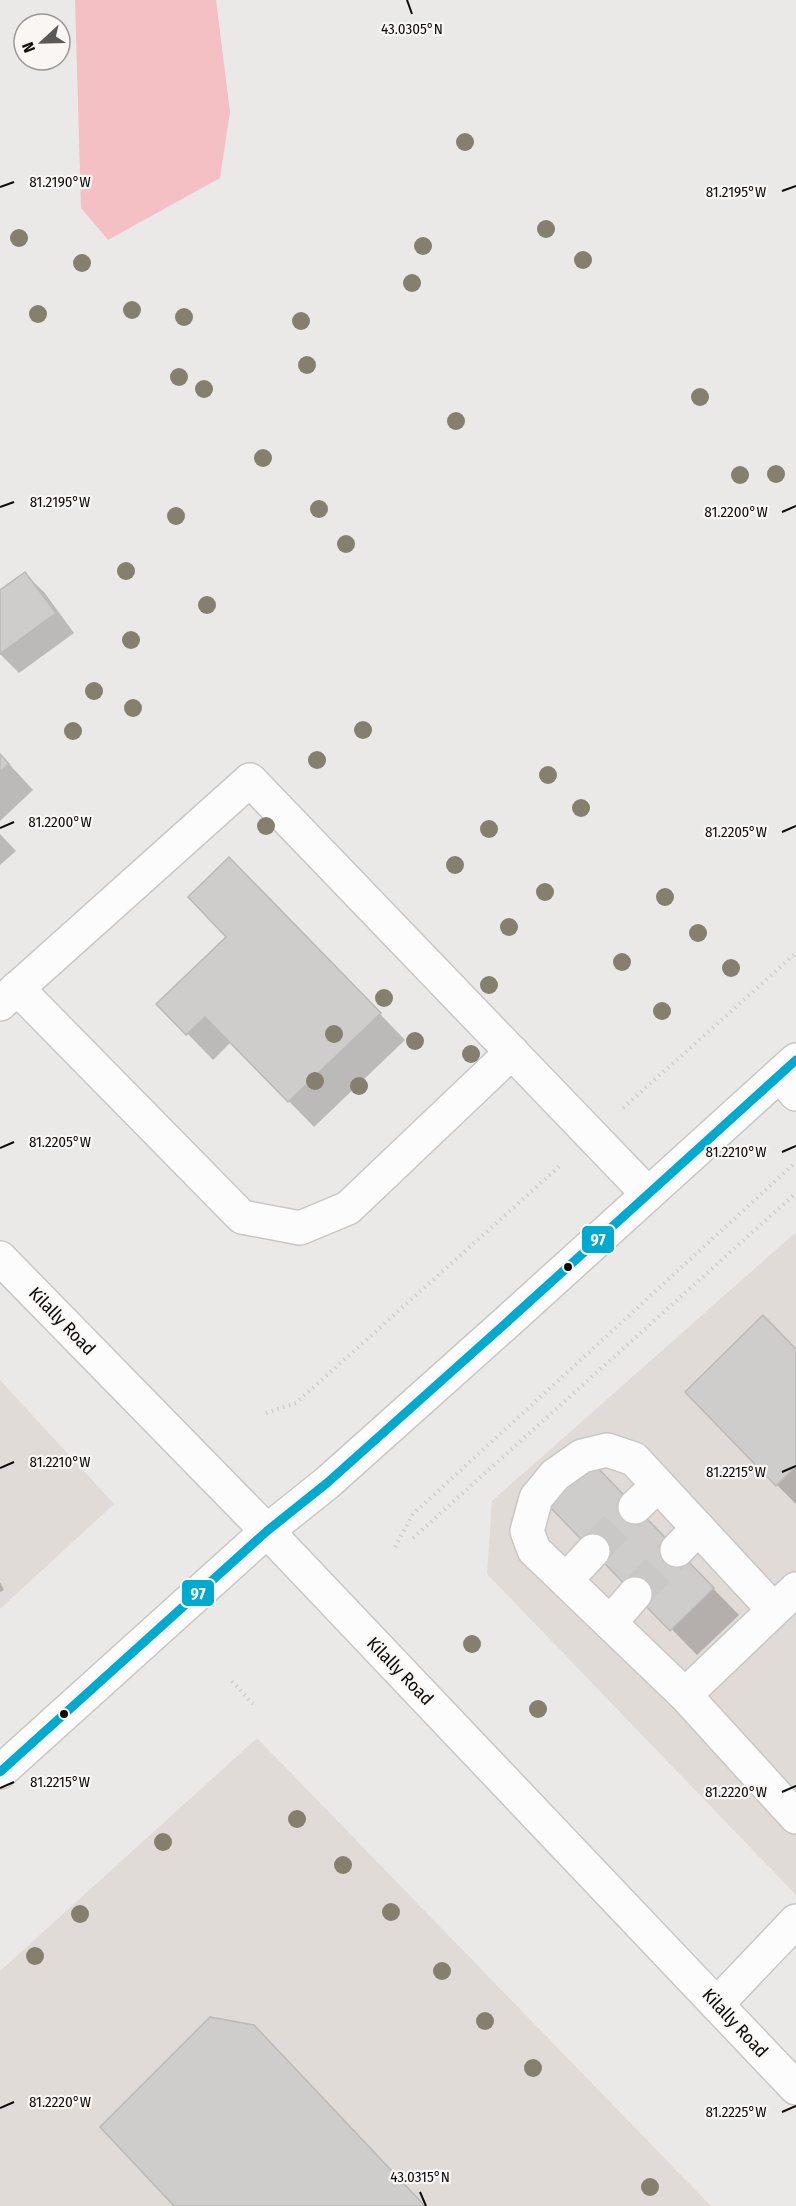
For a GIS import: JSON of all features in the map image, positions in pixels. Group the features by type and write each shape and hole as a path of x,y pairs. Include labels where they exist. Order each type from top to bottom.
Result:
{"street":[{"path":"513,1052 348,1208 300,1227 243,1217 9,996 250,780 513,1052 593,1135 648,1194"},
{"path":"0,1772 267,1531 345,1467 648,1194 791,1076"},
{"name":"Kilally Road","path":"0,1258 267,1531 796,2088"},
{"path":"685,1695 784,1599 688,1539 647,1496 633,1460 607,1450 582,1456 555,1475 536,1498 527,1531 534,1550 685,1695 796,1817"},
{"path":"566,1580 593,1551"},
{"path":"610,1623 635,1594"},
{"path":"717,2004 796,1921"}],"path":[{"path":"266,1413 296,1403 796,953"},
{"path":"395,1547 413,1514 796,1162"},
{"path":"413,1538 796,1193"},
{"path":"232,1681 253,1704"}],"shaded area":[{"path":"75,0 216,0 230,112 220,178 108,240 81,208"},
{"path":"796,1232 796,1895 487,1574 492,1501"},
{"path":"0,1380 114,1504 0,1609"},
{"path":"257,1738 711,2206 0,2206 0,1971"}],"building":[{"path":"25,572 56,613 0,654 0,590"},
{"path":"0,754 9,764 0,772"},
{"path":"229,857 381,1013 288,1102 205,1017 186,1035 156,1004 226,937 188,897"},
{"path":"763,1315 796,1349 796,1466 776,1486 685,1392"},
{"path":"592,1462 714,1588 670,1631 548,1505"},
{"path":"210,2017 254,2025 425,2206 174,2206 100,2127"}],"tunnel":[{"path":"593,1551 635,1507"},
{"path":"635,1594 677,1550"}],"transit line":[{"name":"97","path":"0,1772 267,1531 327,1483 506,1323 796,1060"}]}
